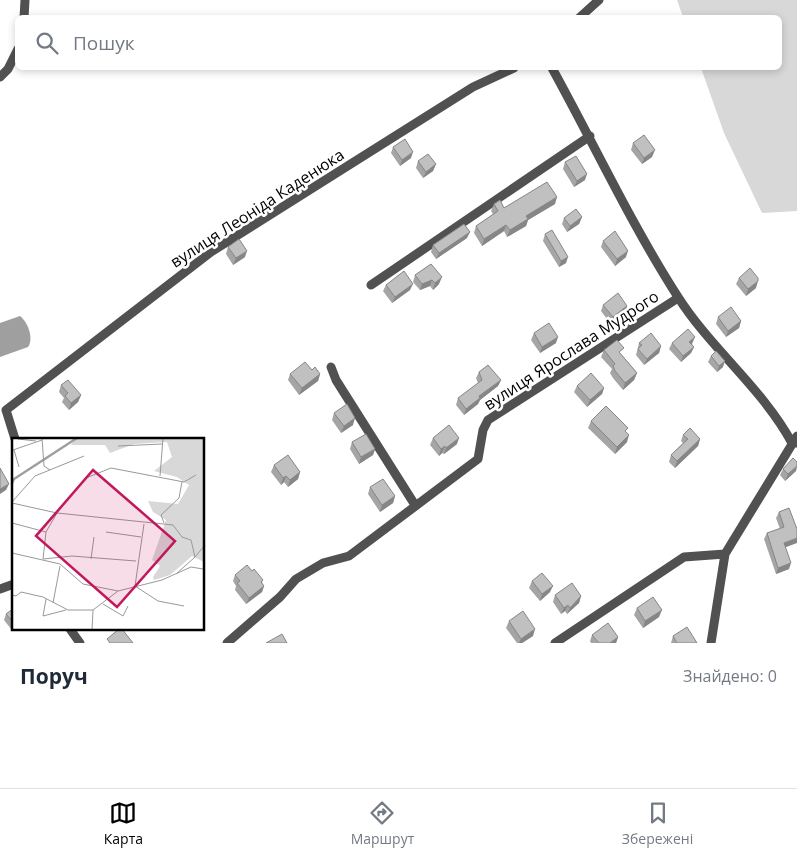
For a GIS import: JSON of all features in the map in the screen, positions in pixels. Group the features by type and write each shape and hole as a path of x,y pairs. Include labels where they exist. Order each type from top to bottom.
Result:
{"street":[{"path":"24,15 25,0"},
{"path":"582,15 599,0"},
{"path":"0,76 8,69 15,54"},
{"name":"вулиця Леоніда Каденюка","path":"15,438 3,408 211,252 473,87 510,70"},
{"name":"вулиця Ярослава Мудрого","path":"553,70 678,298 718,351 780,421 795,441 725,554 711,643"},
{"path":"371,285 590,136"},
{"name":"вулиця Ярослава Мудрого","path":"415,505 478,459 483,430 488,420 678,298"},
{"path":"227,643 280,597 296,579 322,562 349,556 415,505 336,380 331,367"},
{"path":"555,643 684,557 725,554"},
{"path":"0,589 12,585"},
{"path":"71,630 80,643"}],"shaded area":[{"path":"677,0 797,0 797,211 762,213 724,133 702,70 782,70 782,15 682,15"},
{"path":"20,316 29,331 30,344 28,347 0,357 0,323"}],"building":[{"path":"644,135 655,150 644,158 633,143"},
{"path":"405,139 413,152 402,160 393,147"},
{"path":"428,154 436,164 426,172 418,161"},
{"path":"576,156 587,174 577,181 565,162"},
{"path":"547,182 557,197 526,216 528,219 510,230 506,225 484,239 476,226 498,211 494,204 500,200 504,208"},
{"path":"576,209 582,217 570,226 564,218"},
{"path":"464,224 470,232 439,253 433,245"},
{"path":"552,230 568,257 561,261 545,234"},
{"path":"615,231 628,251 617,259 603,241"},
{"path":"239,239 247,251 236,258 228,247"},
{"path":"431,264 442,277 435,283 432,280 422,284 415,275"},
{"path":"750,268 758,278 758,281 748,289 739,278"},
{"path":"404,271 413,284 395,297 386,285"},
{"path":"618,293 627,306 613,317 603,305"},
{"path":"731,307 741,321 728,331 718,317"},
{"path":"549,323 558,337 542,347 534,333"},
{"path":"688,329 695,337 689,342 694,347 683,356 672,343"},
{"path":"651,333 661,346 647,359 638,349 642,345 639,343"},
{"path":"617,340 624,348 619,352 637,373 625,383 615,371 613,366 615,364 604,350"},
{"path":"716,351 725,361 719,366 711,356"},
{"path":"305,362 312,370 315,367 320,374 302,388 290,374"},
{"path":"488,365 501,380 479,396 480,398 466,409 458,398 482,380 479,372"},
{"path":"591,373 604,388 590,400 577,386"},
{"path":"68,380 81,395 71,403 65,396 68,393 61,385"},
{"path":"347,404 355,418 344,426 334,413"},
{"path":"606,406 628,428 625,431 629,435 617,447 591,421"},
{"path":"449,425 459,438 446,448 445,446 441,449 433,438"},
{"path":"690,428 700,439 677,461 671,455 688,439 683,435"},
{"path":"366,434 375,449 361,457 352,442"},
{"path":"288,455 300,472 290,480 286,476 283,478 274,465"},
{"path":"793,458 797,462 797,466 788,474 783,469"},
{"path":"0,468 9,484 0,489"},
{"path":"383,479 395,496 382,505 370,487"},
{"path":"789,508 797,529 797,538 784,543 791,563 778,568 767,533 784,527 779,512"},
{"path":"247,565 252,571 254,569 263,580 261,582 264,586 249,598 237,583 240,581 235,575"},
{"path":"542,573 553,586 542,594 532,581"},
{"path":"572,583 581,596 570,608 568,605 564,608 555,595"},
{"path":"653,597 662,610 645,621 637,608"},
{"path":"12,610 12,621 6,614"},
{"path":"523,611 535,629 521,639 509,621"},
{"path":"608,623 618,637 610,643 599,643 592,635"},
{"path":"687,627 697,643 677,643 673,636"},
{"path":"118,630 123,630 133,643 110,643 107,639"},
{"path":"282,634 287,643 266,643"}]}
